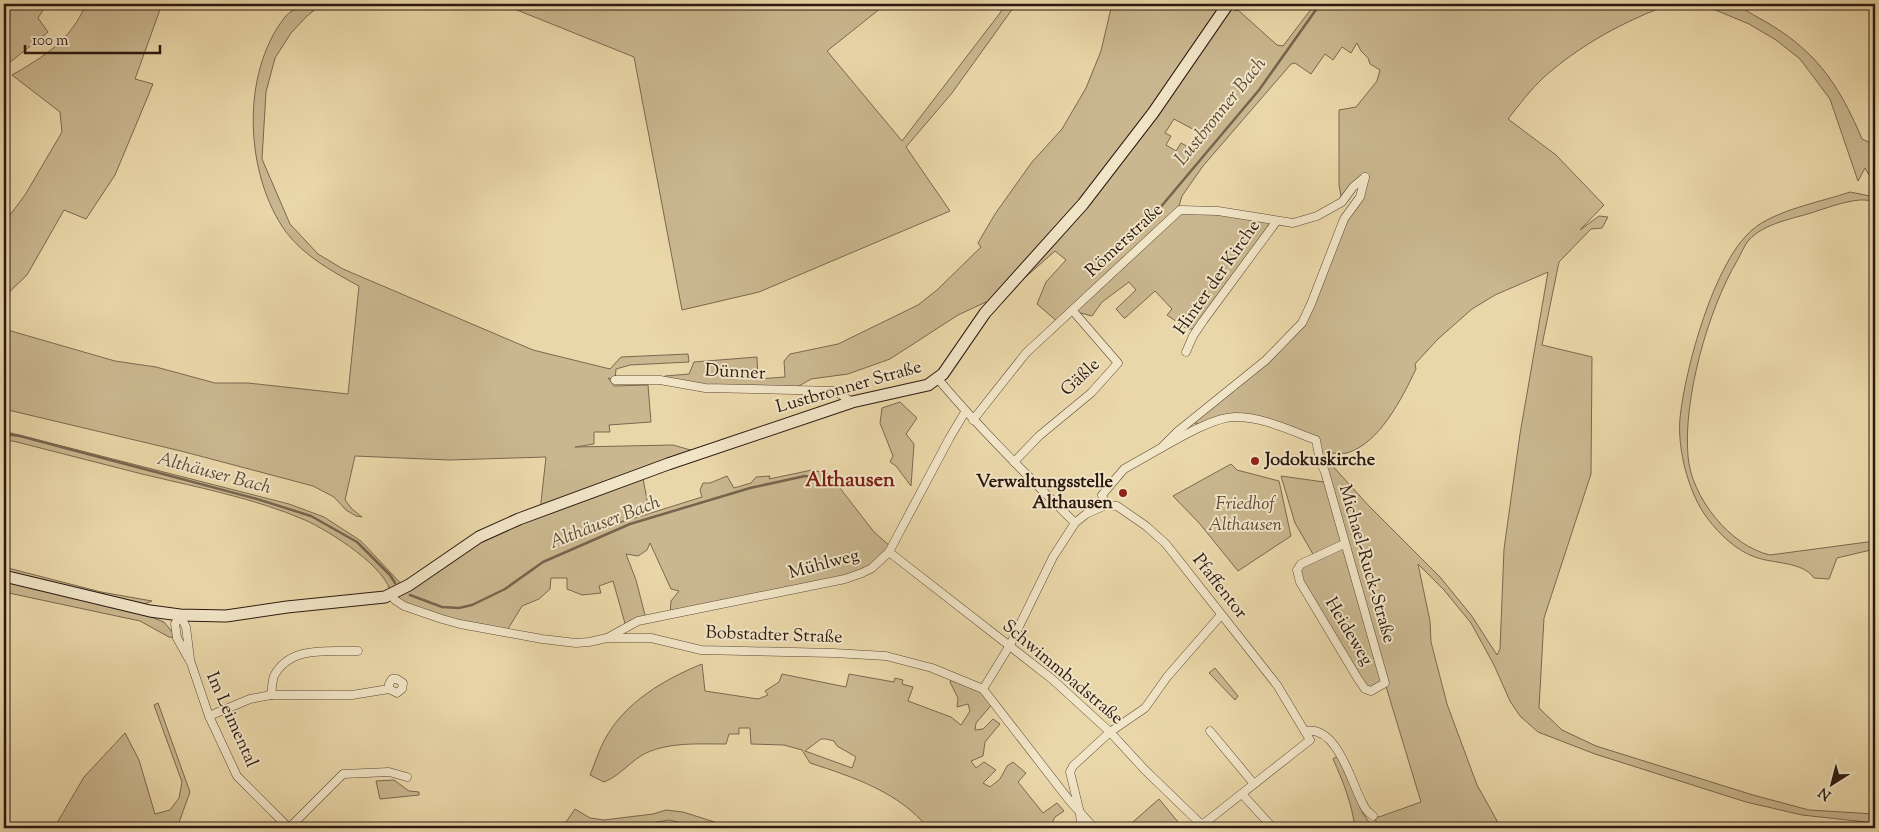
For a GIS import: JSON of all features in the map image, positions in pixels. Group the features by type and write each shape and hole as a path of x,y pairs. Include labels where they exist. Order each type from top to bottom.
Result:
{"street":[{"name":"Lustbronner Straße","path":"391,595 409,585 456,551 496,528 668,464 852,402 928,385 938,380 985,313 1083,204 1153,113 1228,4"},
{"name":"Römerstraße","path":"974,420 1026,353 1180,210 1218,211 1276,222 1293,223 1317,216 1342,202 1353,187 1365,177"},
{"name":"Michael-Ruck-Straße","path":"1160,448 1178,431 1266,360 1302,323 1344,219 1360,197 1365,177"},
{"name":"Hinter der Kirche","path":"1186,352 1198,328 1276,222"},
{"name":"Gäßle","path":"1014,462 1039,436 1091,393 1118,362 1073,310"},
{"name":"Dünner","path":"615,380 660,380 704,388 835,391 852,402"},
{"path":"938,380 966,412 1075,523"},
{"name":"Mühlweg","path":"607,638 638,621 854,576 872,568 888,552 949,439 966,412"},
{"name":"Michael-Ruck-Straße","path":"1106,505 1102,495 1124,469 1205,425 1233,416 1268,421 1316,440 1320,461 1325,472 1384,683"},
{"path":"983,690 1010,646 1053,556 1075,523 1086,514 1106,505"},
{"name":"Pfaffentor","path":"1106,505 1118,506 1146,526 1166,544 1277,684 1310,740 1254,784"},
{"name":"Heideweg","path":"1344,544 1301,564 1297,570 1300,582 1365,689 1371,691 1384,683"},
{"name":"Schwimmbadstraße","path":"888,552 1052,679 1110,732 1145,770 1204,827"},
{"path":"4,576 150,611 180,615 226,616 391,595"},
{"name":"Bobstadter Straße","path":"391,595 404,606 460,624 542,639 576,643 607,638 651,638 701,650 886,656 932,668 983,690 1069,800 1094,828"},
{"name":"Im Leimental","path":"180,615 186,627 190,663 209,716 237,776 289,828"},
{"path":"1081,828 1080,813 1070,772 1072,766 1110,732 1145,708 1167,677 1221,615"},
{"path":"271,695 273,678 281,667 294,656 305,652 358,652"},
{"path":"209,716 250,698 271,695 352,695 389,689"},
{"path":"1305,731 1312,730 1326,738 1341,754 1363,806 1373,816"},
{"path":"1204,827 1254,784 1210,731"},
{"path":"289,828 343,774 389,772 407,777"},
{"path":"1242,794 1273,828"}],"green space":[{"path":"1725,3 1739,6 1778,29 1809,54 1822,68 1844,100 1862,139 1875,145 1875,185 1865,168 1858,181 1830,99 1800,59 1776,40 1749,24 1701,4"},
{"path":"4,4 47,4 38,18 48,32 4,67"},
{"path":"86,4 162,4 135,79 153,84 115,175 86,219 64,210 27,275 4,297 4,223 25,195 62,132 60,112 12,75 56,46 73,28"},
{"path":"303,4 322,4 291,33 275,58 266,92 262,159 290,224 318,254 343,269 533,350 610,369 621,357 688,354 689,362 630,365 616,369 615,380 608,378 614,386 648,385 651,422 609,425 610,432 594,432 594,444 575,447 673,445 701,453 642,473 648,505 619,523 702,497 700,490 703,483 710,483 727,476 734,488 751,483 756,477 770,476 769,479 812,470 829,474 874,532 891,547 862,573 670,614 671,601 679,591 671,589 650,543 647,550 638,556 626,554 636,580 646,619 626,627 613,581 599,586 601,593 582,595 567,589 567,578 551,578 550,589 539,599 522,606 506,632 423,612 391,595 388,584 369,562 342,541 316,525 286,512 225,494 13,441 4,441 4,432 11,433 289,504 324,517 361,541 405,588 480,535 540,511 546,457 449,460 355,456 345,500 362,517 346,510 334,497 313,486 181,451 4,409 4,329 115,361 156,367 215,383 248,383 348,394 359,286 329,269 293,241 272,209 262,182 256,154 253,125 255,95 260,67 270,40 285,17"},
{"path":"502,4 886,4 827,51 902,141 1005,4 1016,4 952,93 906,147 950,211 759,292 682,310 634,57"},
{"path":"1112,4 1238,4 1235,11 1238,10 1277,45 1283,46 1315,4 1671,4 1620,26 1572,55 1538,83 1508,119 1556,155 1604,205 1580,230 1599,216 1608,217 1602,228 1591,229 1559,262 1542,345 1592,357 1591,474 1544,618 1539,708 1562,730 1596,746 1753,795 1809,810 1875,814 1875,823 1802,815 1746,802 1595,754 1538,732 1520,716 1510,701 1494,665 1471,623 1444,590 1418,564 1430,621 1431,642 1447,704 1477,785 1501,828 1380,828 1373,816 1379,817 1421,802 1385,683 1365,689 1297,570 1344,543 1316,440 1268,421 1233,417 1205,425 1190,422 1266,360 1302,323 1344,219 1360,197 1364,178 1342,202 1339,185 1339,110 1356,107 1377,81 1380,70 1370,64 1357,43 1351,53 1342,47 1333,60 1325,54 1311,74 1295,63 1291,64 1203,166 1182,196 1177,212 1180,210 1276,222 1198,329 1187,329 1167,315 1172,309 1155,291 1124,318 1116,309 1136,290 1129,282 1102,302 1092,316 1073,311 1059,323 1037,304 1046,282 1066,260 1055,251 985,313 986,302 958,315 890,359 848,374 811,379 792,390 705,388 660,380 665,376 689,374 694,362 757,357 758,379 785,377 784,361 790,354 838,344 918,305 937,290 981,247 978,243 995,214 1032,162 1062,129 1086,88 1101,51","holes":["1174,119 1202,134 1192,149 1181,143 1176,151 1166,145 1171,136 1165,133","1548,272 1520,434 1504,549 1500,649 1497,655 1471,615 1440,577 1369,506 1329,462 1331,453 1347,453 1359,448 1380,430 1404,393 1416,369 1415,364 1438,339 1472,309 1495,295"]},
{"path":"1850,192 1875,197 1875,203 1860,200 1834,205 1771,225 1748,241 1726,281 1707,329 1689,408 1688,456 1696,488 1715,518 1741,542 1755,550 1770,555 1875,541 1875,549 1837,558 1829,579 1814,578 1809,573 1795,566 1762,559 1742,551 1712,525 1701,509 1690,485 1680,443 1680,418 1688,372 1704,318 1725,266 1738,245 1752,230 1773,217"},
{"path":"900,402 917,418 906,434 914,444 911,486 896,466 890,462 893,456 880,423 882,408"},
{"name":"Friedhof Althausen","path":"1231,464 1237,470 1279,481 1291,536 1238,571 1200,524 1173,496"},
{"path":"1281,476 1324,482 1342,542 1314,556 1295,523"},
{"path":"4,567 101,592 152,601 144,604 111,602 164,622 177,638 169,637 140,621 4,592"},
{"path":"702,664 705,691 758,699 768,695 765,691 779,682 782,674 846,687 849,674 894,682 895,678 903,680 902,684 913,687 908,701 951,717 961,725 970,711 968,704 957,707 958,698 950,682 952,676 983,689 993,703 976,723 975,730 983,729 993,719 1000,724 985,742 983,756 971,761 976,768 984,762 996,770 983,783 990,787 1000,779 1007,766 1013,762 1026,773 1018,782 1043,813 1057,803 1064,811 1055,817 1052,823 1055,828 928,828 916,815 889,795 859,780 810,763 802,750 784,745 751,744 750,728 739,728 739,734 729,734 726,744 685,744 655,749 640,756 615,776 604,782 590,775 605,739 623,714 647,693 674,677","holes":["821,739 834,741 837,746 856,757 852,768 805,751"]},
{"path":"1215,668 1238,696 1235,700 1209,673"},
{"path":"158,703 190,792 177,828 54,828 84,777 125,733 139,760 155,814 170,810 179,798 182,782 154,705"},
{"path":"1341,754 1363,806 1362,812 1373,828 1355,828 1347,793 1333,759"},
{"path":"394,780 409,791 419,792 419,795 380,799 376,781"},
{"path":"1159,799 1183,828 1126,828"},
{"path":"575,809 590,818 604,820 653,814 666,810 683,812 730,828 704,828 669,820 618,828 562,828"}],"waterway":[{"name":"Lustbronner Bach","path":"1138,234 1259,90 1320,4"},
{"name":"Althäuser Bach","path":"4,434 20,436 257,499 311,516 357,542 390,575 395,583"},
{"name":"Althäuser Bach","path":"410,595 442,607 459,608 472,605 505,589 543,562 630,524 750,488 805,476 812,477 818,483"}],"place":[{"name":"Jodokuskirche","path":"1255,461"},
{"name":"Verwaltungsstelle Althausen","path":"1123,493"}],"district":[{"name":"Althausen","path":"850,481"}]}
